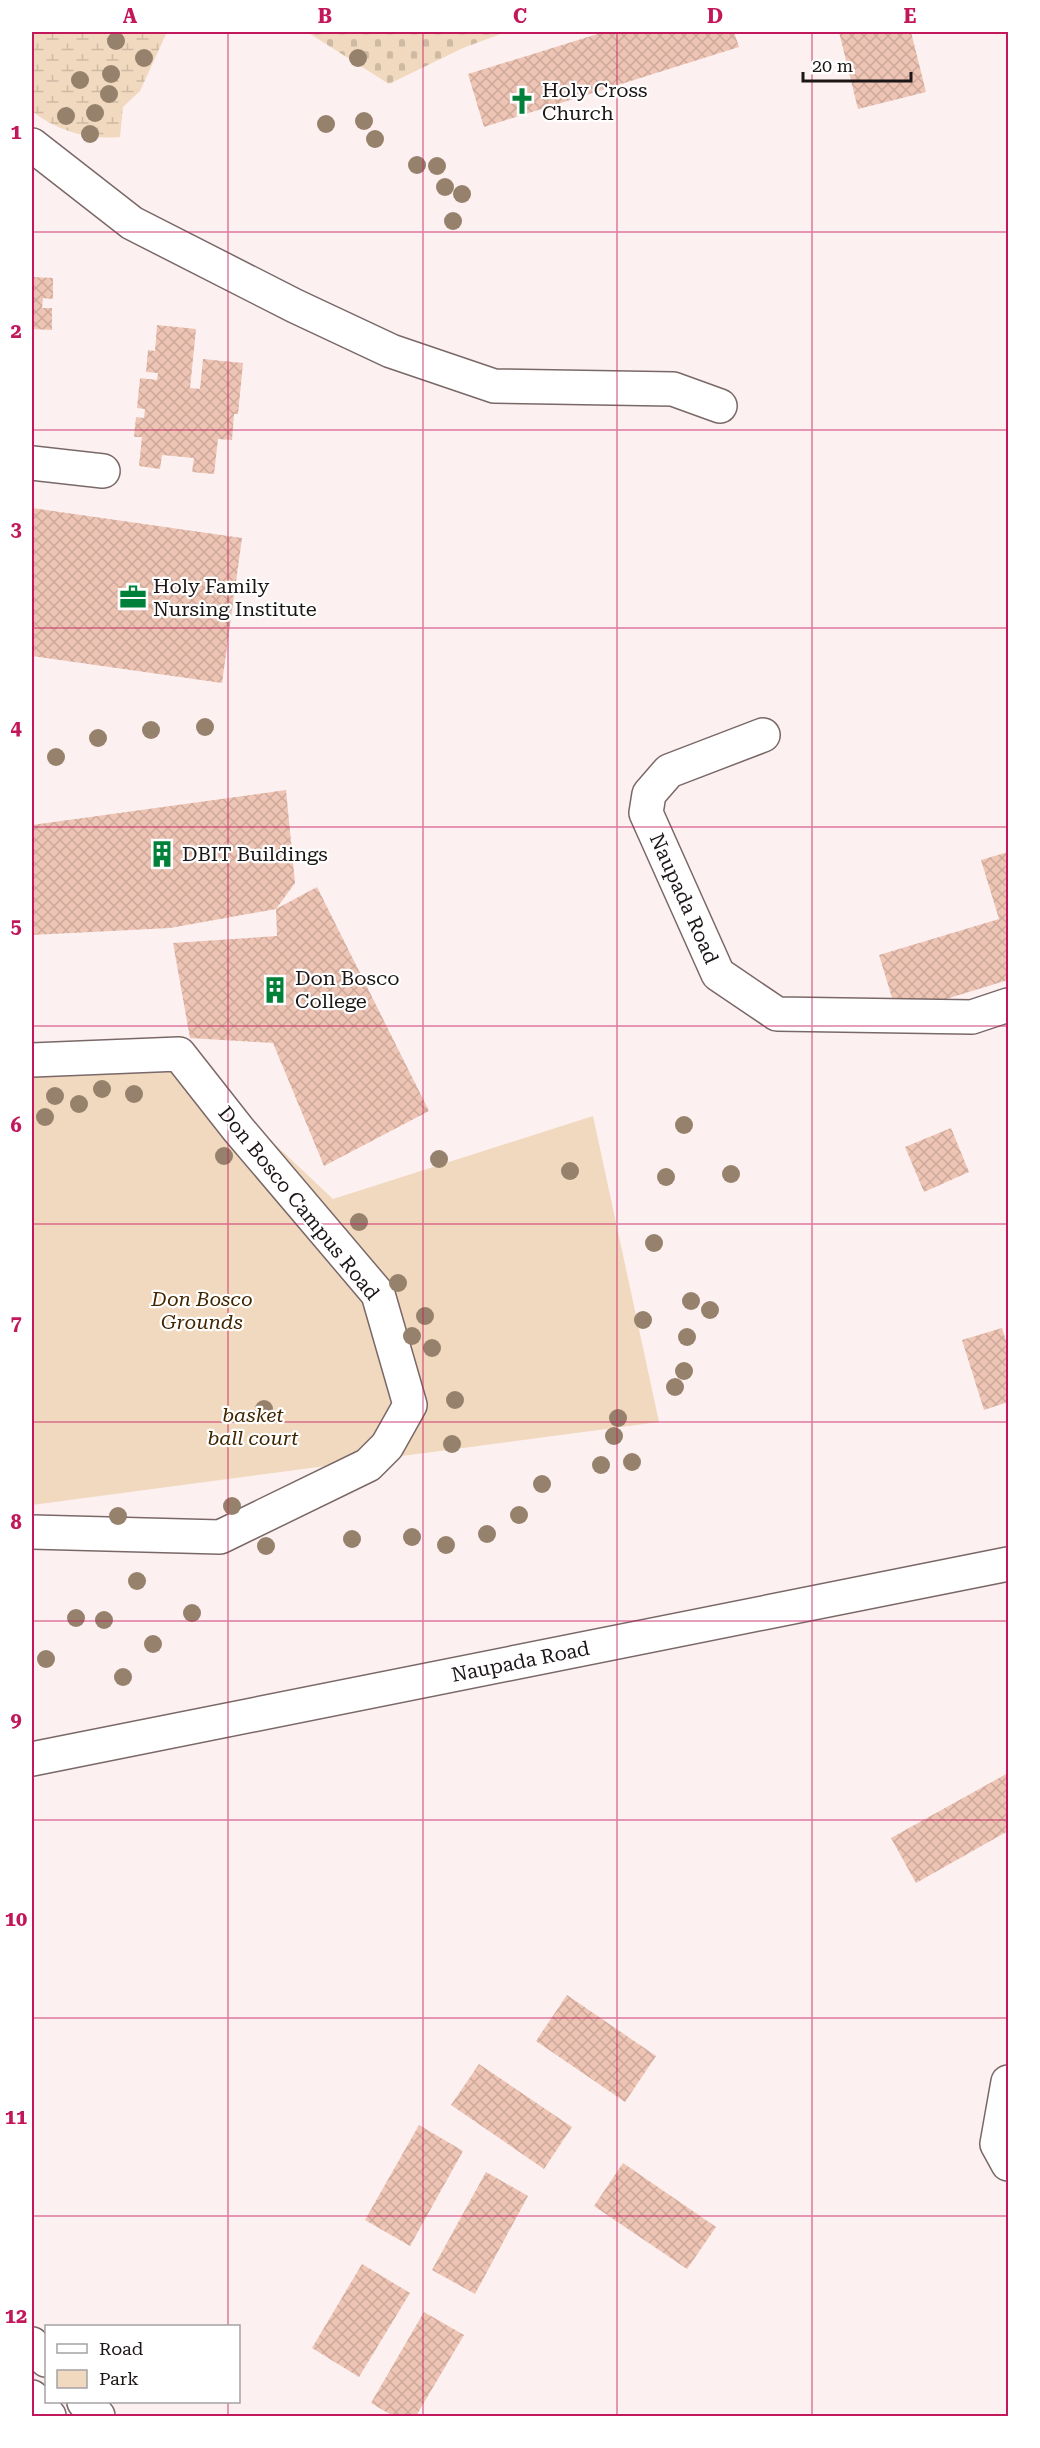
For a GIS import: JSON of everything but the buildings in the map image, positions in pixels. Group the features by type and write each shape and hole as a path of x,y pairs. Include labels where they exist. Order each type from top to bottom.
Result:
{"street":[{"path":"32,145 132,223 295,306 391,351 494,386 673,389 720,406"},
{"path":"32,463 103,471"},
{"name":"Naupada Road","path":"762,735 669,771 649,794 646,813 718,974 777,1014 972,1017 1008,1005"},
{"name":"Don Bosco Campus Road","path":"32,1060 179,1054 238,1129 378,1294 410,1405 387,1446 368,1465 220,1537 32,1532"},
{"name":"Naupada Road","path":"32,1759 1008,1564"},
{"path":"1008,2082 997,2144 1008,2164"},
{"path":"32,2344 45,2359"},
{"path":"32,2397 49,2416"}],"green space":[{"path":"32,32 167,32 140,91 123,107 120,137 96,137 73,133 52,124 32,111"},
{"path":"307,32 506,32 463,48 389,84"},
{"name":"Don Bosco Grounds","path":"179,1054 333,1199 593,1116 659,1422 32,1505 32,1060"}],"place":[{"name":"Holy Cross Church","path":"522,101"},
{"name":"Holy Family Nursing Institute","path":"133,597"},
{"name":"DBIT Buildings","path":"162,854"},
{"name":"Don Bosco College","path":"275,990"}],"park label":[{"name":"basket ball court","path":"253,1426"}]}
